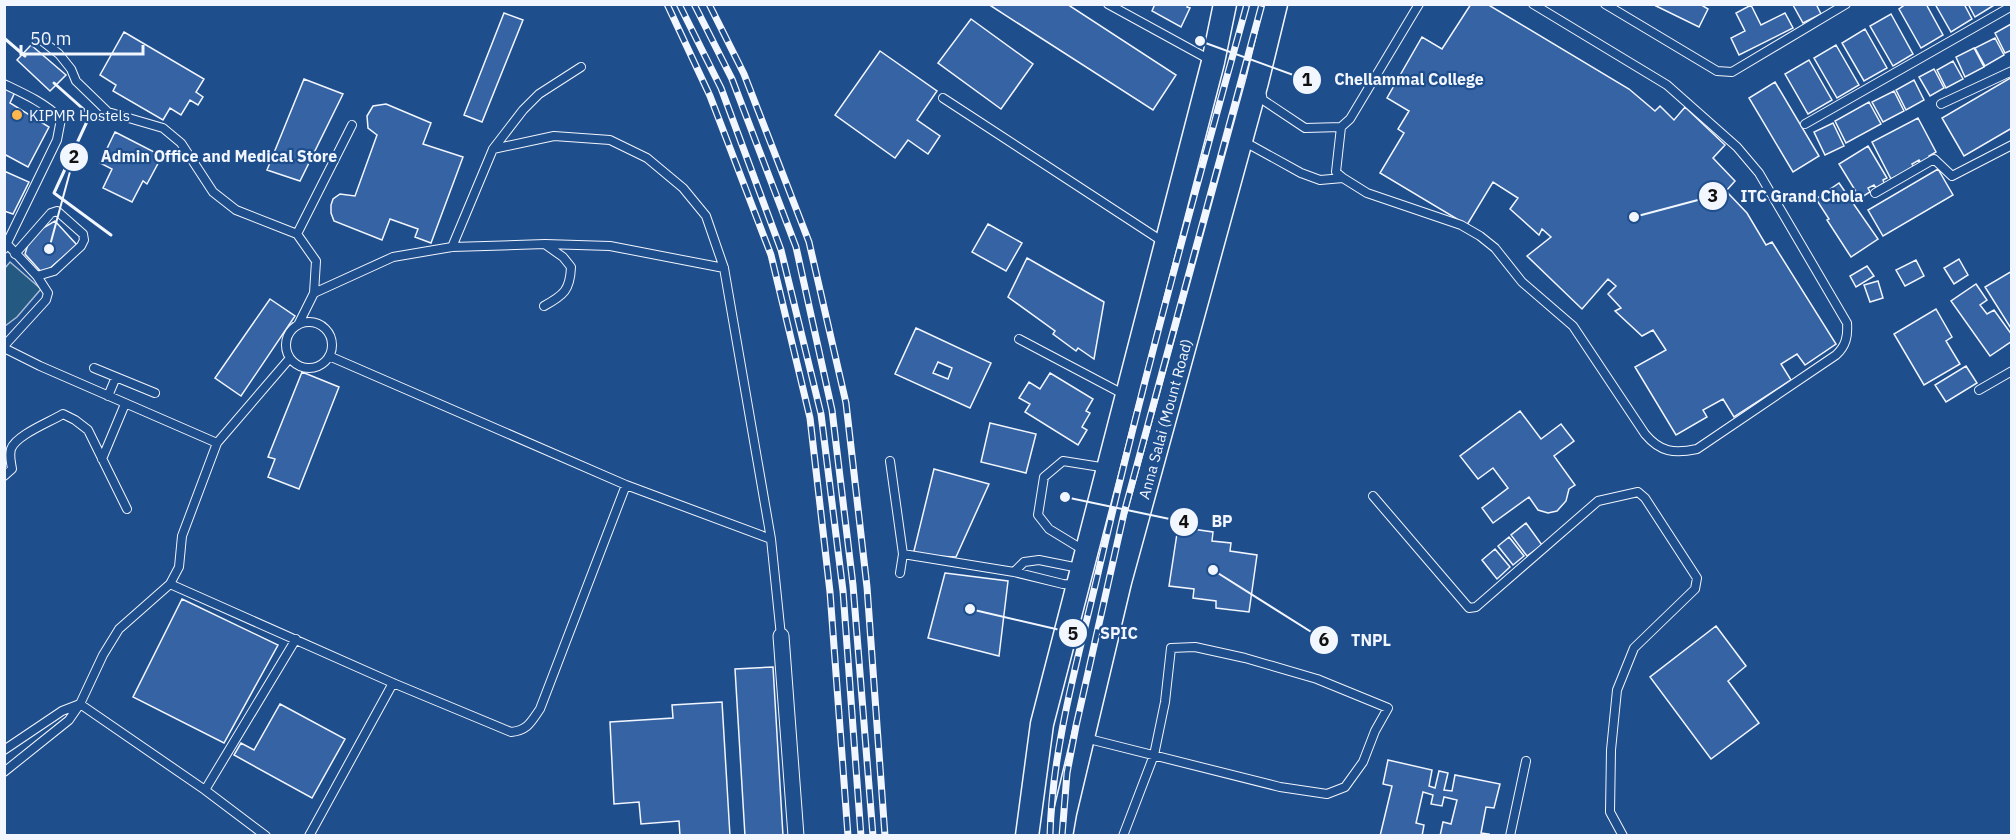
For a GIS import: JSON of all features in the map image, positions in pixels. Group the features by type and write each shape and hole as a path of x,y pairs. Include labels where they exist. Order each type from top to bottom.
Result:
{"main road":[{"path":"1027,836 1042,724 1213,62 1225,4"},
{"name":"Anna Salai (Mount Road)","path":"1061,836 1120,582 1257,82 1276,4"}],"street":[{"path":"781,636 796,836"}],"lane":[{"path":"1108,4 1213,62"},
{"path":"1257,82 1263,100 1305,128 1341,126 1350,119 1419,4"},
{"path":"1341,126 1336,172 1367,193 1461,225 1480,236 1495,248 1522,282 1573,326 1645,434 1659,448 1675,452 1697,449 1840,351 1845,344 1846,323 1759,173 1747,157 1667,86 1533,4"},
{"path":"1605,4 1717,71 1732,72 1846,4"},
{"path":"1805,124 2012,6"},
{"path":"36,36 59,54 76,81 108,112 163,128 182,143 213,192 236,210 297,234 316,261 314,293 298,325 288,336 287,351 290,358 302,367 317,366 329,357 332,342 326,329 312,322 298,325"},
{"path":"452,247 493,149 523,110 539,94 581,67"},
{"path":"1941,104 2012,70"},
{"path":"4,84 38,100 61,119 57,140 6,247 37,276 48,293 46,300 4,347 40,366 217,443"},
{"path":"943,98 1166,243"},
{"path":"297,234 352,125"},
{"path":"493,149 554,136 610,140 647,158 683,188 706,216 724,268 771,539 781,636"},
{"path":"1241,140 1320,180 1343,178"},
{"path":"1875,193 1934,159 1952,176 2012,145"},
{"path":"15,254 51,213 57,211 82,234 84,240 81,246 54,271 37,276"},
{"path":"314,293 393,257 452,247 545,244 610,246 724,268"},
{"path":"544,306 558,298 570,282 571,267 545,244"},
{"path":"1019,339 1126,396"},
{"path":"329,357 626,485 771,539"},
{"path":"4,772 69,720 80,705 99,663 119,629 170,584 178,567 182,536 217,443 290,358"},
{"path":"94,368 155,393"},
{"path":"1979,390 2012,371"},
{"path":"108,396 116,377"},
{"path":"102,459 125,404"},
{"path":"4,476 12,469 10,458 12,447 22,436 63,414 88,430 127,509"},
{"path":"890,461 903,554 900,573"},
{"path":"1082,569 1038,515 1044,477 1063,461 1108,469"},
{"path":"170,584 393,683 511,732 522,731 540,709 626,485"},
{"path":"1372,496 1469,608 1476,607 1598,501 1638,492 1645,498 1697,578 1695,589 1634,648 1617,690 1611,750 1610,812 1623,836"},
{"path":"903,554 1014,572 1063,584 1082,569"},
{"path":"1014,572 1024,562 1039,560 1082,569"},
{"path":"205,790 296,639"},
{"path":"1083,737 1154,755 1280,787 1327,794 1345,787 1363,762 1375,731 1388,708 1317,679 1245,658 1195,647 1171,648 1165,702 1154,755 1123,836"},
{"path":"309,836 393,683"},
{"path":"4,750 45,721 62,711 80,705"},
{"path":"80,705 205,790 266,836"},
{"path":"1510,836 1526,761"}],"shaded area":[{"path":"10,262 41,289 17,317 5,326 5,268"}],"building":[{"path":"988,4 1067,4 1176,75 1153,110"},
{"path":"1155,4 1188,4 1187,7 1190,8 1181,27 1152,11"},
{"path":"1471,4 1487,4 1629,89 1655,111 1660,106 1674,120 1685,107 1725,145 1713,158 1735,181 1726,191 1747,213 1766,245 1772,242 1836,344 1805,365 1797,354 1781,364 1791,380 1734,417 1723,399 1703,410 1707,417 1676,435 1635,367 1666,350 1653,330 1642,336 1615,311 1621,308 1608,294 1616,286 1608,279 1582,309 1527,256 1551,237 1542,229 1539,235 1510,209 1518,198 1493,182 1467,225 1380,173 1404,133 1398,129 1409,111 1387,98 1422,37 1442,49"},
{"path":"1652,4 1700,4 1708,9 1699,27"},
{"path":"1816,4 1821,14 1803,23 1793,5"},
{"path":"1906,4 1926,4 1943,35 1921,48 1899,9"},
{"path":"1935,4 1964,4 1972,19 1951,32"},
{"path":"1968,4 1996,4 1975,17"},
{"path":"1751,5 1761,25 1785,13 1793,28 1739,55 1731,38 1745,31 1736,13"},
{"path":"504,13 523,20 482,122 464,115"},
{"path":"1891,14 1913,54 1893,66 1870,26"},
{"path":"971,19 1033,64 1001,109 938,63"},
{"path":"2011,24 2012,50 2005,53 1995,33"},
{"path":"1865,29 1887,68 1864,81 1842,43"},
{"path":"124,32 204,79 196,92 203,97 198,105 190,100 181,115 170,108 163,120 113,91 116,85 100,75"},
{"path":"1995,38 2004,55 1985,66 1975,48"},
{"path":"31,45 66,75 50,91 17,60"},
{"path":"1836,45 1859,85 1837,98 1814,58"},
{"path":"1974,48 1984,67 1965,77 1956,57"},
{"path":"880,51 937,91 917,120 940,136 928,154 908,140 895,158 835,115"},
{"path":"1809,60 1832,100 1808,114 1785,74"},
{"path":"1953,61 1963,79 1946,88 1937,70"},
{"path":"1934,69 1944,88 1930,96 1919,77"},
{"path":"2012,77 2012,128 1964,156 1942,118"},
{"path":"304,79 343,94 300,181 267,170"},
{"path":"1914,80 1924,100 1906,110 1896,90"},
{"path":"1775,82 1819,156 1793,172 1749,98"},
{"name":"KIPMR Hostels","path":"4,88 15,92 10,103 49,127 28,167 4,154"},
{"path":"1894,91 1904,111 1883,122 1872,102"},
{"path":"1869,102 1881,124 1846,143 1835,121"},
{"path":"386,104 431,123 423,144 463,157 431,243 415,237 418,229 390,219 382,240 334,221 331,213 333,199 340,194 355,196 377,135 368,128 367,116 373,106"},
{"path":"1918,118 1936,152 1921,163 1919,160 1912,164 1914,167 1891,179 1872,142"},
{"path":"1833,123 1844,146 1825,155 1814,132"},
{"path":"115,132 162,156 147,184 143,181 132,202 103,188 112,169 100,163"},
{"path":"1868,146 1887,178 1876,188 1874,185 1868,188 1870,192 1862,197 1858,195 1839,164"},
{"path":"1938,169 1953,195 1883,236 1868,210"},
{"path":"4,171 29,182 13,214 4,211"},
{"path":"1839,183 1878,239 1851,257 1816,199"},
{"path":"55,221 77,245 43,274 25,254 29,241"},
{"path":"988,224 1022,243 1006,271 972,252"},
{"path":"1027,258 1104,302 1094,359 1078,348 1076,351 1053,334 1055,331 1008,297"},
{"path":"1959,259 1968,275 1954,284 1944,268"},
{"path":"1916,260 1924,276 1905,286 1896,270"},
{"path":"1867,266 1874,276 1856,287 1850,276"},
{"path":"2012,271 2012,330 1985,287"},
{"path":"1878,281 1883,298 1870,302 1864,285"},
{"path":"1976,284 1987,300 1980,305 1987,314 1994,310 2012,335 2012,341 1990,356 1951,301"},
{"path":"270,299 295,316 241,396 215,378"},
{"path":"1936,309 1952,337 1946,341 1960,364 1924,385 1894,334"},
{"path":"916,328 991,363 970,408 895,374","holes":["938,362 952,368 948,379 933,373"]},
{"path":"1966,366 1977,383 1946,402 1935,385"},
{"path":"302,372 339,387 299,489 268,477 275,459 268,457"},
{"path":"1050,373 1093,399 1086,411 1090,413 1082,427 1087,430 1078,445 1025,412 1030,404 1019,398 1029,382 1040,389"},
{"path":"1520,411 1541,439 1561,424 1574,441 1554,456 1575,485 1569,489 1566,501 1557,511 1548,513 1538,510 1529,497 1493,523 1482,508 1508,488 1493,468 1478,479 1460,456"},
{"path":"990,423 1036,434 1026,473 981,462"},
{"path":"934,469 989,484 956,557 913,555"},
{"path":"1526,523 1542,545 1527,556 1511,535"},
{"path":"1178,527 1213,532 1212,541 1231,543 1230,551 1257,555 1249,612 1216,608 1216,601 1193,598 1194,589 1169,586"},
{"path":"1509,537 1524,556 1513,565 1498,546"},
{"path":"1495,549 1510,567 1497,579 1482,560"},
{"path":"945,573 1008,581 999,656 928,638"},
{"path":"182,599 278,645 224,743 133,697"},
{"path":"1716,626 1746,666 1728,681 1759,723 1711,759 1650,677"},
{"path":"773,667 783,836 745,836 735,669"},
{"path":"722,702 730,836 680,836 679,821 641,824 639,802 614,804 610,722 673,718 672,705"},
{"path":"280,704 345,739 312,798 234,755 241,743 254,750"},
{"path":"1388,760 1432,770 1429,786 1435,788 1439,771 1448,773 1444,790 1452,791 1455,775 1500,784 1494,808 1486,807 1481,833 1489,834 1488,836 1440,836 1443,822 1451,824 1457,800 1444,797 1442,806 1431,804 1433,795 1423,792 1416,823 1424,825 1422,836 1380,836 1392,786 1383,784"}],"railway":[{"path":"667,4 710,96 771,255 810,418 830,592 848,836"},
{"path":"679,4 721,88 781,250 821,414 843,591 861,836"},
{"path":"694,4 732,79 796,247 832,410 853,585 873,836"},
{"path":"709,4 744,74 809,242 846,403 867,587 885,836"},
{"path":"1050,836 1061,735 1075,668 1151,356 1247,4"},
{"path":"1062,836 1067,773 1076,726 1124,513 1262,4"}],"wall":[{"path":"4,38 25,56"},
{"path":"54,83 90,115 54,193 111,235"}],"place":[{"name":"Chellammal College","path":"1200,41"},
{"name":"KIPMR Hostels","path":"17,115"},
{"name":"ITC Grand Chola","path":"1634,217"},
{"name":"Admin Office and Medical Store","path":"49,249"},
{"name":"BP","path":"1065,497"},
{"name":"TNPL","path":"1213,570"},
{"name":"SPIC","path":"970,609"}]}
